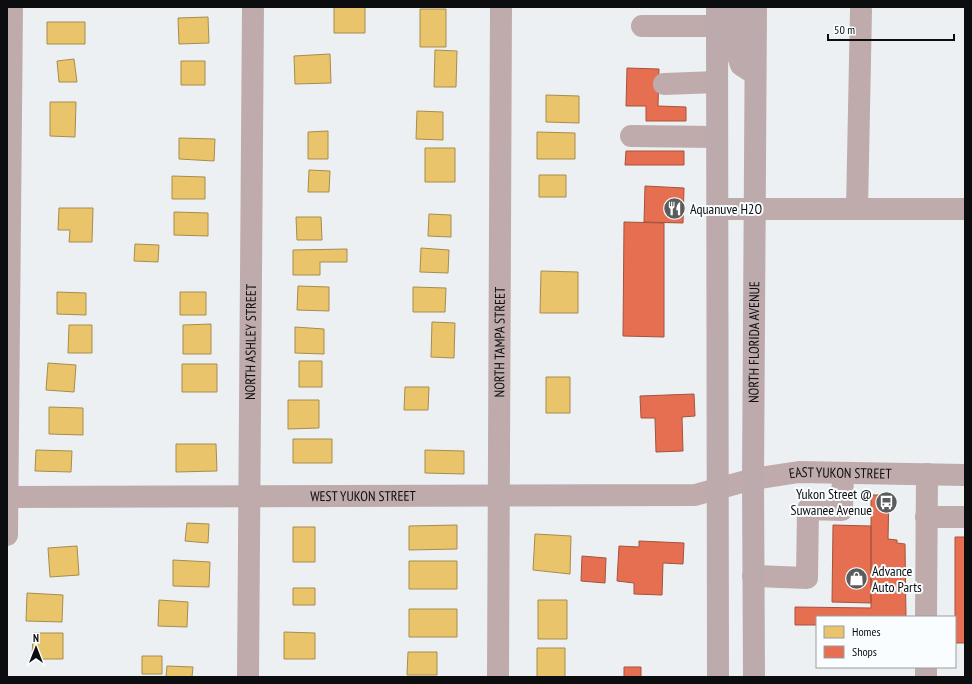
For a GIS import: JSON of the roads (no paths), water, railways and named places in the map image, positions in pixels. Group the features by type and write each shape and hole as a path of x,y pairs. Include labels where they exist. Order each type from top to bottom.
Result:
{"main road":[{"path":"737,7 738,56 741,64 755,74"},
{"name":"NORTH FLORIDA AVENUE","path":"754,677 753,479 756,7"},
{"path":"717,16 718,677"},
{"path":"717,208 754,208"}],"street":[{"path":"7,535 12,7"},
{"name":"NORTH ASHLEY STREET","path":"248,677 253,7"},
{"name":"NORTH TAMPA STREET","path":"498,677 501,7"},
{"path":"857,208 861,10"},
{"path":"642,26 717,16"},
{"path":"664,84 717,82"},
{"path":"631,136 717,136"},
{"path":"754,208 965,208"},
{"name":"EAST YUKON STREET","path":"717,488 753,479 799,472 965,475"},
{"path":"753,576 807,578 808,509 842,510 843,473"},
{"path":"926,616 927,474"},
{"name":"WEST YUKON STREET","path":"7,497 695,495 717,488"},
{"path":"926,517 965,517"}],"place":[{"name":"Aquanuve H2O","path":"675,209"},
{"name":"Yukon Street @ Suwanee Avenue","path":"887,502"},
{"name":"Advance Auto Parts","path":"856,579"}]}
